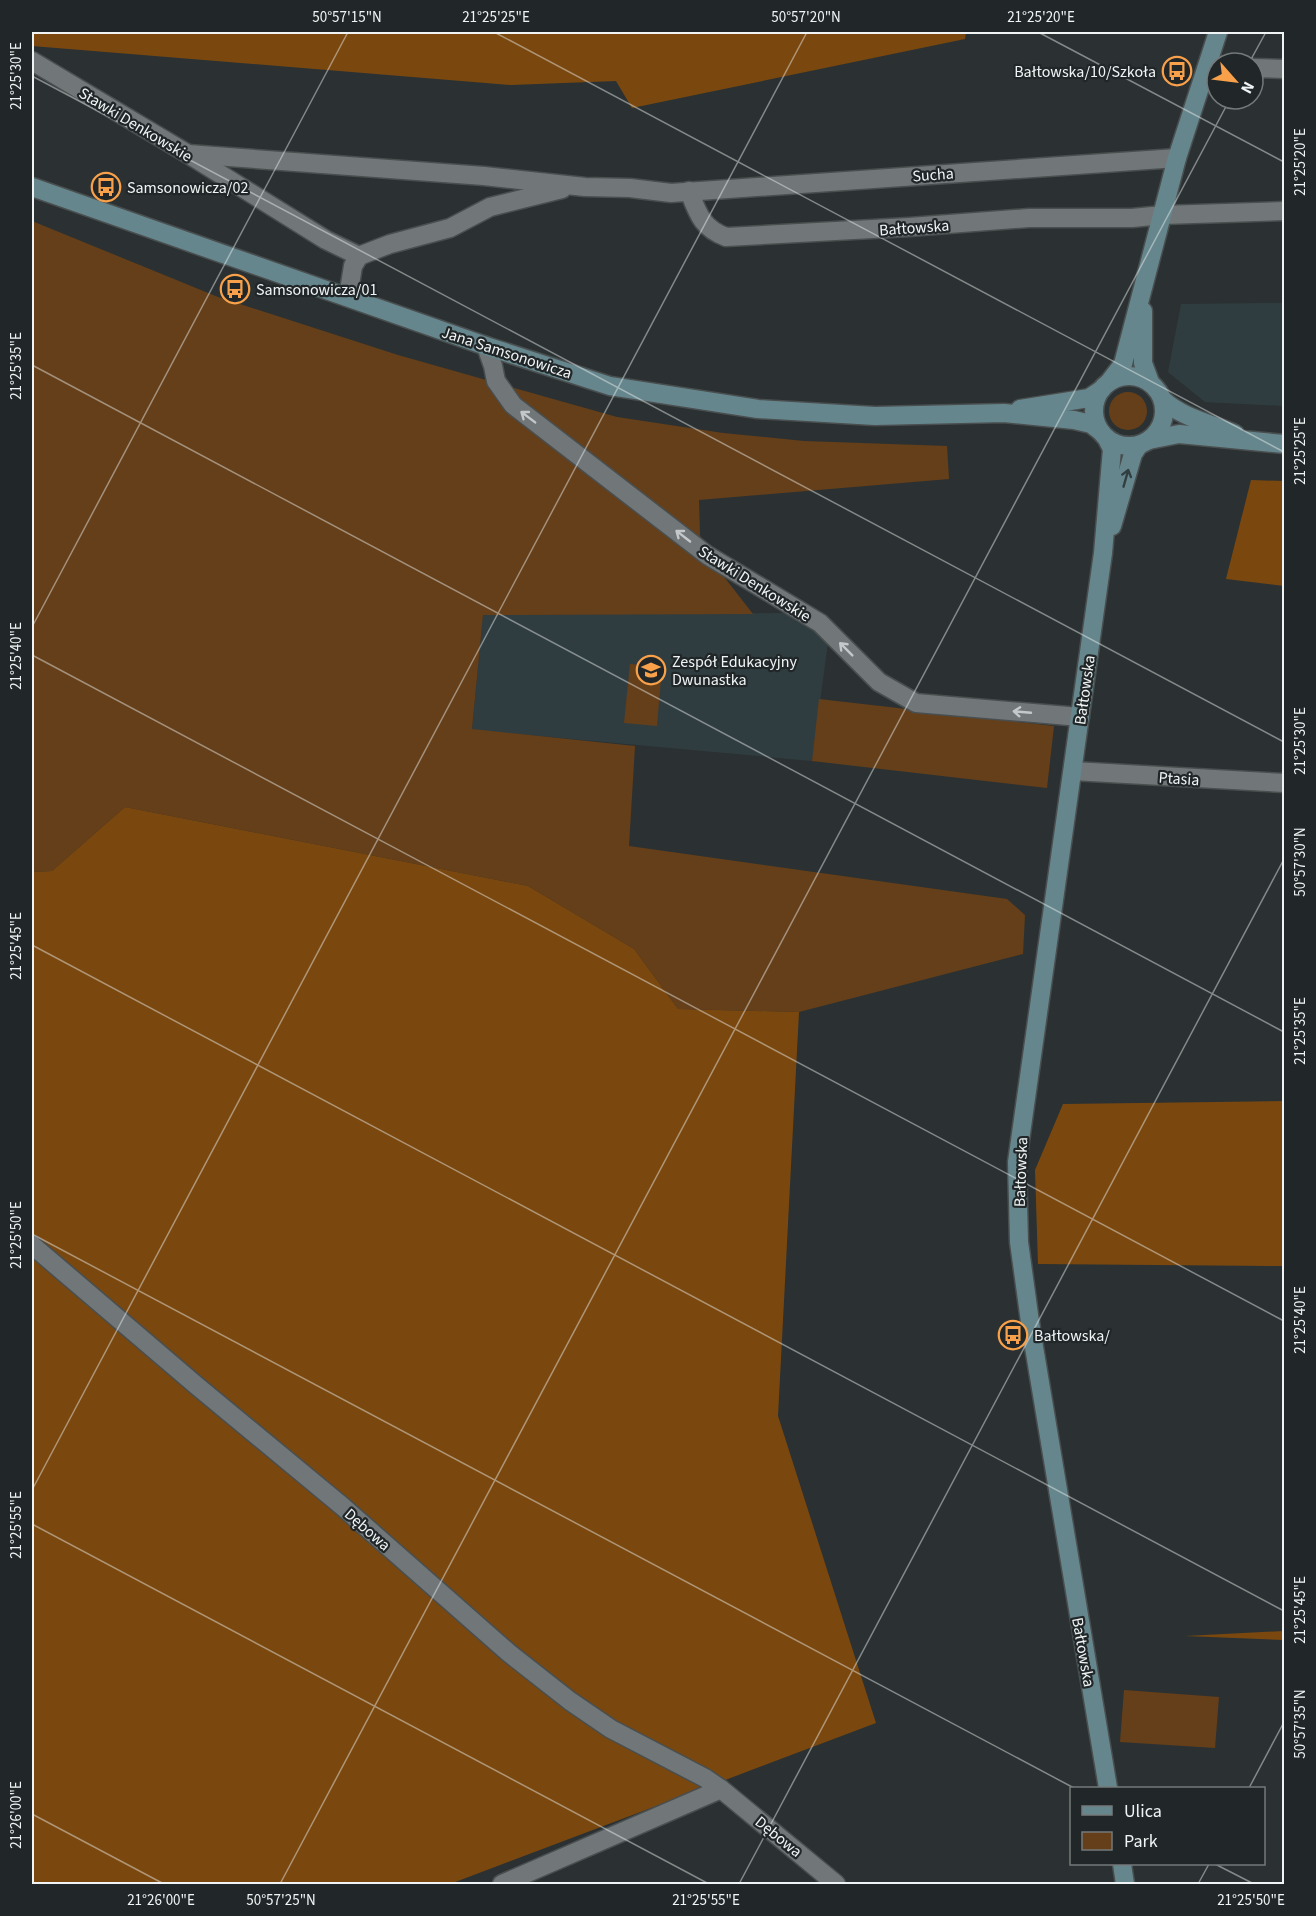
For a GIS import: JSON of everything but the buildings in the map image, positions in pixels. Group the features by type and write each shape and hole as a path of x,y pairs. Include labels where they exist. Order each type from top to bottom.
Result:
{"main road":[{"path":"1215,51 1218,32"},
{"path":"1205,84 1177,158 1123,364 1096,400 1095,421 1104,435 1117,444 1128,446 1179,434 1284,444"},
{"name":"Jana Samsonowicza","path":"32,187 486,346 610,386 758,409 875,416 1004,412 1089,398 1105,386"},
{"path":"1143,282 1143,363 1150,382"},
{"path":"1105,386 1118,377 1129,376 1140,377 1150,382 1158,390 1163,400 1162,422 1157,432 1144,442"},
{"path":"1163,400 1185,416 1217,426 1248,440"},
{"name":"Jana Samsonowicza","path":"1004,412 1074,420 1091,424 1104,435"},
{"name":"Bałtowska","path":"1104,435 1112,449 1103,553 1017,1162 1019,1242 1036,1361 1108,1787"},
{"name":"Bałtowska","path":"1103,553 1133,454 1144,442"},
{"path":"1122,1865 1125,1884"}],"street":[{"name":"Stawki Denkowskie","path":"32,61 326,240 359,256"},
{"path":"1265,68 1284,69"},
{"path":"188,154 484,176 585,188"},
{"name":"Sucha","path":"585,188 630,188 672,194 1177,158"},
{"path":"348,297 353,266 359,256 390,244 450,228 490,207 562,189 585,188"},
{"name":"Bałtowska","path":"689,191 702,222 713,232 726,237 1029,218 1132,218 1284,211"},
{"name":"Stawki Denkowskie","path":"486,346 496,381 513,405 707,555 820,623 879,682 916,703 1080,717"},
{"name":"Ptasia","path":"1073,771 1284,783"},
{"name":"Dębowa","path":"32,1245 342,1506 535,1674 611,1729 721,1788 836,1884"},
{"path":"502,1884 721,1788"}],"shaded area":[{"path":"32,32 966,32 965,39 632,108 616,81 511,85 32,46"},
{"path":"1284,303 1284,406 1205,402 1168,372 1181,304"},
{"path":"1251,480 1284,481 1284,586 1226,579"},
{"name":"Zespół Edukacyjny Dwunastka","path":"789,613 809,625 828,642 812,761 472,730 483,615"},
{"path":"125,807 528,886 634,949 678,1009 799,1012 778,1416 876,1723 450,1884 32,1884 32,872 52,871"},
{"path":"1284,1101 1284,1266 1038,1264 1035,1170 1063,1104"},
{"path":"1284,1631 1284,1640 1185,1636"}],"green space":[{"path":"32,221 218,297 398,355 617,417 723,433 804,441 947,446 949,479 699,500 700,535 707,555 753,614 483,615 472,729 635,746 629,846 1007,899 1025,915 1023,954 799,1012 678,1009 634,949 528,886 125,807 52,871 32,872"},
{"path":"1128,392 1135,393 1141,398 1146,404 1146,418 1141,424 1135,429 1128,430 1121,429 1115,424 1110,418 1109,411 1110,404 1115,398 1121,393"},
{"path":"630,664 662,667 657,726 624,723"},
{"path":"819,699 1054,726 1047,788 812,761"},
{"path":"1124,1690 1219,1697 1215,1748 1120,1742"}],"place":[{"name":"Bałtowska/10/Szkoła","path":"1177,71"},
{"name":"Samsonowicza/02","path":"106,187"},
{"name":"Samsonowicza/01","path":"235,289"},
{"name":"Zespół Edukacyjny Dwunastka","path":"651,670"},
{"name":"Bałtowska/","path":"1013,1335"}]}
